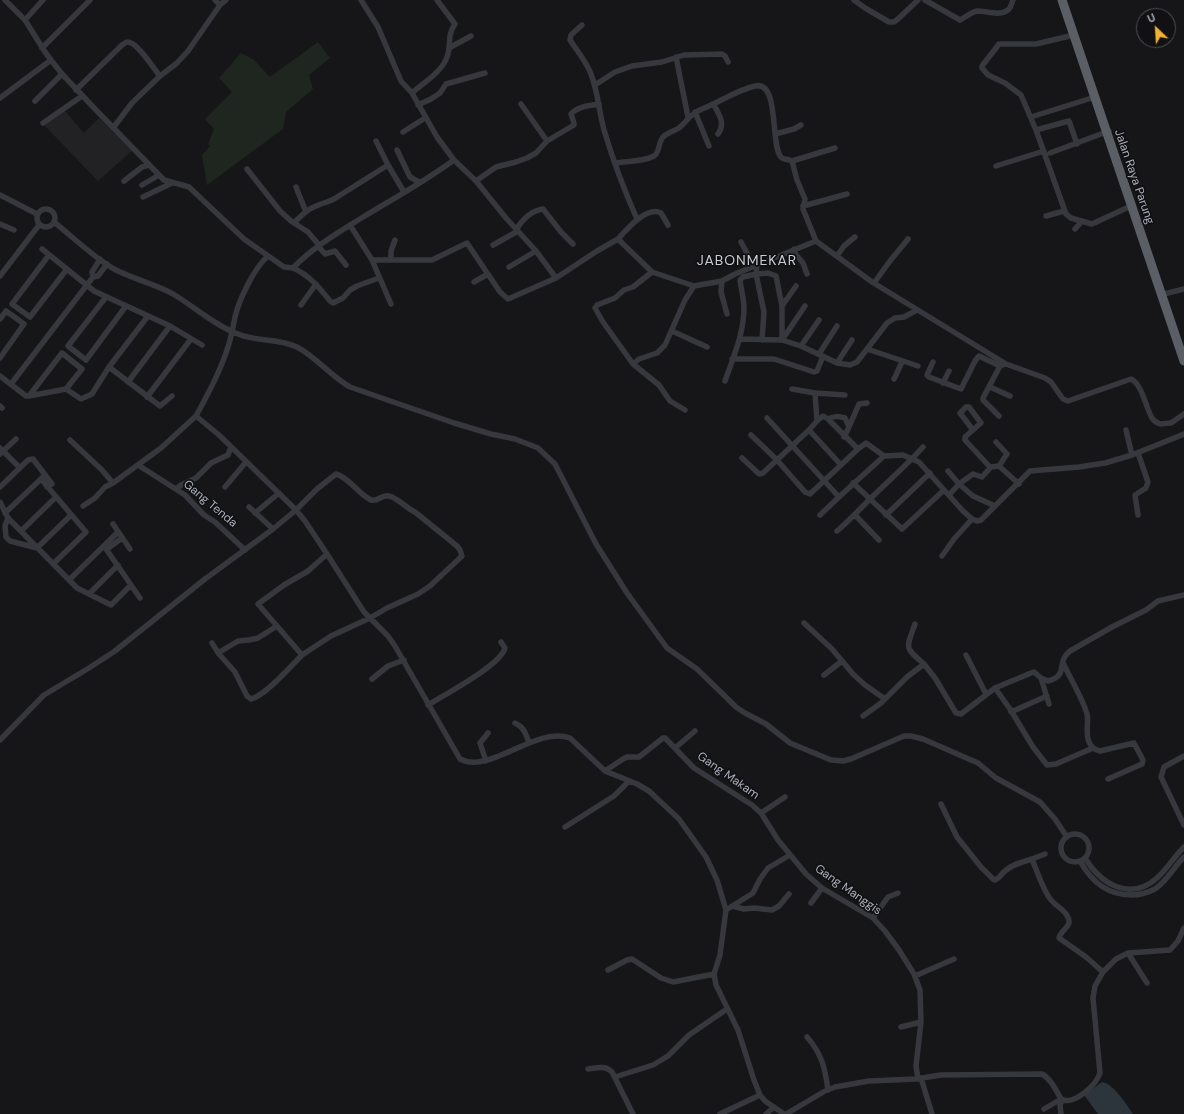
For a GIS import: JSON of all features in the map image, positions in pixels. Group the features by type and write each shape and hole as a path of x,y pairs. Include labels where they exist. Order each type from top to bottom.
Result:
{"highway":[{"name":"Jalan Raya Parung","path":"1062,0 1108,132"},
{"name":"Jalan Raya Parung","path":"1066,0 1132,206 1184,361"},
{"name":"Jalan Raya Parung","path":"1132,206 1184,354"}],"street":[{"path":"6,0 25,20 42,48 62,74 149,165 168,182 189,187 244,239 284,267 293,268 302,272 316,284 333,303 343,298 350,290 357,286 379,278"},
{"path":"25,20 43,0"},
{"path":"42,48 90,0"},
{"path":"215,0 220,5"},
{"path":"113,128 132,103 160,76 177,63 188,51 220,5 226,0"},
{"path":"361,0 378,27 401,81 412,94 437,137 454,160 476,181 536,251 556,278"},
{"path":"412,94 438,71 447,58 450,31 455,24 437,0"},
{"path":"854,0 864,8 889,22 894,22 918,0"},
{"path":"925,0 960,20 977,11 1003,12 1009,9 1013,0"},
{"path":"582,25 571,35 570,40 587,65 595,84 603,127 615,163 637,219"},
{"path":"1074,35 1036,44 999,44 982,66 984,71 1005,83 1021,95 1047,152 1066,214 1071,218 1092,224 1132,206"},
{"path":"449,48 471,36"},
{"path":"76,90 122,45 128,42 138,49 160,76"},
{"path":"595,84 625,68 668,61 676,57 722,54 726,57 728,62"},
{"path":"676,57 688,117"},
{"path":"0,98 51,60"},
{"path":"418,105 440,93 446,84 485,73"},
{"path":"35,101 62,74"},
{"path":"615,163 653,156 658,151 664,136 677,129 695,112 714,105 756,85 764,87 772,102 776,148 780,157 792,161 835,148"},
{"path":"43,122 82,96"},
{"path":"1031,117 1095,97"},
{"path":"521,104 547,141"},
{"path":"476,181 496,167 516,162 536,153 547,141 574,125 571,116 572,113 580,108 599,104"},
{"path":"714,105 722,123 722,129 718,134"},
{"path":"695,112 709,146"},
{"path":"403,132 425,118"},
{"path":"1036,130 1069,121 1077,144"},
{"path":"775,134 794,129 802,125"},
{"path":"996,166 1077,144 1108,132"},
{"path":"376,141 404,192"},
{"path":"397,150 410,176 419,182"},
{"path":"293,268 304,256 350,225 454,160"},
{"path":"792,161 797,180 805,199 803,209 816,241 874,283 1003,365"},
{"path":"124,181 142,167 149,165"},
{"path":"294,224 312,208 325,204 334,199 388,165"},
{"path":"247,169 280,211 294,224 308,232 325,254 335,252 346,265"},
{"path":"142,186 159,175"},
{"path":"143,197 173,183"},
{"path":"296,187 306,212"},
{"path":"803,206 847,194"},
{"path":"0,195 37,214"},
{"path":"44,208 52,210 55,218 54,222 51,226 43,227 39,225 36,218 37,214 44,208"},
{"path":"494,245 517,230 526,216 534,211 543,209 561,232 573,244"},
{"path":"372,260 432,260 467,243 500,292 508,299 556,278 618,239 637,219 658,211 661,213 668,225"},
{"path":"1046,216 1064,211"},
{"path":"1075,229 1082,221"},
{"path":"54,222 107,264 128,276 172,294 232,332 247,337 276,340 297,348 305,352 340,382 361,392 384,398 454,423 522,441 538,448 556,464 596,544 627,593 667,648 696,670 736,707 766,724 790,743 831,760 843,761 904,736 923,739 978,763 996,778 1040,802 1055,819 1067,837"},
{"path":"0,225 14,230"},
{"path":"0,276 39,225"},
{"path":"350,225 372,260 390,304"},
{"path":"837,256 844,246 855,237"},
{"path":"618,239 652,272 694,286 722,281 755,265 816,241"},
{"path":"874,283 908,239"},
{"path":"391,260 391,251 395,240"},
{"path":"741,242 755,265 764,312 762,340"},
{"path":"42,249 86,286 106,297 170,326 202,345"},
{"path":"794,249 793,252 805,265 807,274"},
{"path":"509,267 536,251"},
{"path":"49,255 12,304 30,317 67,270"},
{"path":"83,506 92,501 105,487 114,483 178,434 196,416 218,375 228,347 236,312 261,262 268,256"},
{"path":"93,277 92,272 100,259"},
{"path":"11,384 93,277 98,276 107,264"},
{"path":"652,272 633,287 624,290 615,298 597,305 595,308 602,322 633,364 659,385 673,403 685,410"},
{"path":"725,381 740,339 744,316 740,280 743,277 768,273 776,276 782,306 782,339"},
{"path":"474,282 488,274"},
{"path":"722,281 721,292 727,314"},
{"path":"301,305 316,284"},
{"path":"633,364 640,359 657,353 665,345 685,300 694,286"},
{"path":"782,306 796,286"},
{"path":"1164,294 1184,289"},
{"path":"106,297 68,346 86,360 126,306"},
{"path":"782,339 805,306"},
{"path":"740,339 782,339 821,355 828,360 850,366 854,364 891,320 904,317 917,310"},
{"path":"0,319 6,311 24,324 0,358"},
{"path":"66,389 81,399 92,394 109,368 148,316"},
{"path":"801,346 819,320"},
{"path":"128,382 170,326"},
{"path":"732,359 774,359 814,372 817,371 821,355 837,326"},
{"path":"672,331 707,348"},
{"path":"147,396 191,339"},
{"path":"837,363 852,340"},
{"path":"867,348 902,362 918,366"},
{"path":"0,376 26,396 29,396 66,389 82,369 62,353 29,396"},
{"path":"933,362 927,374 928,376 961,389 979,356 1045,378 1051,382 1063,399 1068,401 1131,379 1136,384 1153,420 1160,424 1171,423 1184,414"},
{"path":"894,378 902,362"},
{"path":"999,416 983,400 983,398 1003,365"},
{"path":"109,368 160,406 172,396"},
{"path":"944,383 949,371"},
{"path":"990,387 1010,396"},
{"path":"792,389 815,393 844,395"},
{"path":"815,393 817,420"},
{"path":"844,437 859,404 867,403"},
{"path":"196,416 216,432 296,510 305,521 364,612 388,636 404,660 428,705 460,759 472,763 486,761 528,743 553,735 562,735 570,738 605,771 629,780 649,791 679,819 710,864 721,893 726,910 720,955 714,974 716,985 738,1030 760,1095 765,1100 785,1114 816,1095 828,1090 869,1081 941,1075 1042,1074 1056,1090 1061,1100 1061,1114"},
{"path":"742,458 760,474 793,446 817,420 823,416 828,419 844,437 858,449"},
{"path":"828,419 833,416 840,416 846,420 849,427"},
{"path":"767,418 838,497"},
{"path":"809,430 841,465"},
{"path":"973,430 964,437 965,440 991,467"},
{"path":"1126,430 1132,455"},
{"path":"751,435 777,460 808,494 812,493 866,443 884,456 903,456 918,462 972,519 977,521 981,520 1030,472 1105,463 1138,453 1184,434"},
{"path":"16,439 1,451 20,468"},
{"path":"70,440 114,483"},
{"path":"949,495 959,484 973,474 982,477 991,467 999,466 1007,454 996,442"},
{"path":"176,489 196,478 211,463 228,455 231,447"},
{"path":"837,531 856,515 923,447"},
{"path":"1138,453 1148,482 1146,488 1135,495 1138,515"},
{"path":"820,515 884,456"},
{"path":"0,487 28,460 33,459 43,477 52,484 47,487 86,532 53,564"},
{"path":"225,487 246,462"},
{"name":"Gang Tenda","path":"138,465 176,489 196,505 204,515 227,532 245,550"},
{"path":"999,466 1018,484"},
{"path":"948,471 959,484 973,496 994,506"},
{"path":"886,514 930,473"},
{"path":"0,740 44,695 115,651 205,579 274,530 335,474 345,478 370,499 375,500 385,496 395,499 409,510 415,512 459,548 462,556 430,586 418,594 331,636 302,655 270,687 251,699 247,696 235,672 218,653 212,643"},
{"path":"37,548 10,541 6,537 5,526 7,516 43,477"},
{"path":"854,483 870,500 902,529 944,490"},
{"path":"255,513 278,493"},
{"path":"21,531 56,497"},
{"path":"0,502 7,516 77,588 111,605 131,585"},
{"path":"249,507 274,530"},
{"path":"37,548 71,515"},
{"path":"856,515 879,540"},
{"path":"942,556 954,539 972,519"},
{"path":"113,524 130,549"},
{"path":"70,580 105,547 118,532"},
{"path":"105,547 122,538"},
{"path":"105,547 140,598"},
{"path":"302,655 259,607 258,604 284,585 308,571 327,554"},
{"path":"89,594 118,565"},
{"path":"914,624 908,647 910,652 924,664 935,678 958,714 964,713 995,688 1032,672 1048,681 1058,675 1062,668 1064,656 1070,652 1107,630 1146,610 1158,601 1184,595"},
{"path":"804,623 832,649 865,685 885,699"},
{"path":"218,653 238,641 258,638 277,626"},
{"path":"428,705 474,677 500,657 505,648 501,642"},
{"path":"966,655 986,694"},
{"path":"372,679 388,666 404,660"},
{"path":"824,675 842,661"},
{"path":"1062,661 1087,714 1088,741 1093,748 1100,751 1134,743 1143,760 1142,764 1108,779"},
{"path":"863,716 881,703 907,677 924,664"},
{"path":"1041,678 1049,704"},
{"path":"995,688 1012,712 1032,748 1047,765 1056,764 1093,748"},
{"path":"1012,712 1047,696"},
{"path":"515,722 523,728 528,743"},
{"path":"675,748 695,731"},
{"path":"486,761 480,743 488,734"},
{"name":"Gang Makam","path":"605,771 623,758 638,757 665,738 694,768 747,801 761,813 778,840 790,855"},
{"path":"1184,756 1164,767 1161,777 1184,825"},
{"path":"565,827 614,796 629,780"},
{"path":"761,813 785,797"},
{"path":"941,804 957,837 981,867 994,880 998,879 1006,870 1016,864 1045,854"},
{"path":"1076,835 1084,838 1088,850 1082,859 1071,862 1062,854 1062,845 1067,837 1076,835"},
{"path":"1082,859 1106,882 1124,889 1135,889 1144,887 1158,877 1184,847"},
{"path":"726,910 755,891 760,879 768,868 790,855"},
{"name":"Gang Manggis","path":"790,855 806,874 822,888 873,918 899,950 915,976 920,990 921,1022 916,1066 932,1114"},
{"path":"1082,859 1086,872 1101,887 1111,892 1124,895 1142,894 1154,889 1164,881 1184,857"},
{"path":"1032,859 1050,900 1067,916 1069,922 1058,938 1103,972"},
{"path":"1158,877 1164,881"},
{"path":"811,903 822,888"},
{"path":"873,918 888,897 898,893"},
{"path":"732,906 744,909 754,908 772,910 779,906 789,894"},
{"path":"1044,1109 1061,1100 1070,1100 1083,1094 1099,1076 1100,1062 1093,998 1095,986 1103,972 1116,959 1128,953 1170,950 1181,935 1184,928"},
{"path":"1128,953 1147,983"},
{"path":"608,970 629,959 634,960 661,978 673,982 714,974"},
{"path":"915,976 954,959"},
{"path":"615,1077 652,1065 668,1056 689,1035 727,1009"},
{"path":"901,1027 921,1022"},
{"path":"807,1037 816,1047 822,1062 828,1090"},
{"path":"588,1069 608,1068 615,1077 633,1114"},
{"path":"720,1114 760,1095"},
{"path":"766,1114 774,1107"}],"shaded area":[{"path":"318,42 330,58 309,75 313,89 286,112 283,129 207,185 202,155 210,146 208,144 214,129 205,119 232,92 219,78 241,53 254,60 270,77"},
{"path":"64,110 84,133 99,118 132,151 98,181 44,125"},
{"path":"1102,1082 1111,1086 1115,1090 1133,1114 1098,1114 1084,1095"}],"district":[{"name":"JABONMEKAR","path":"747,261"}]}
